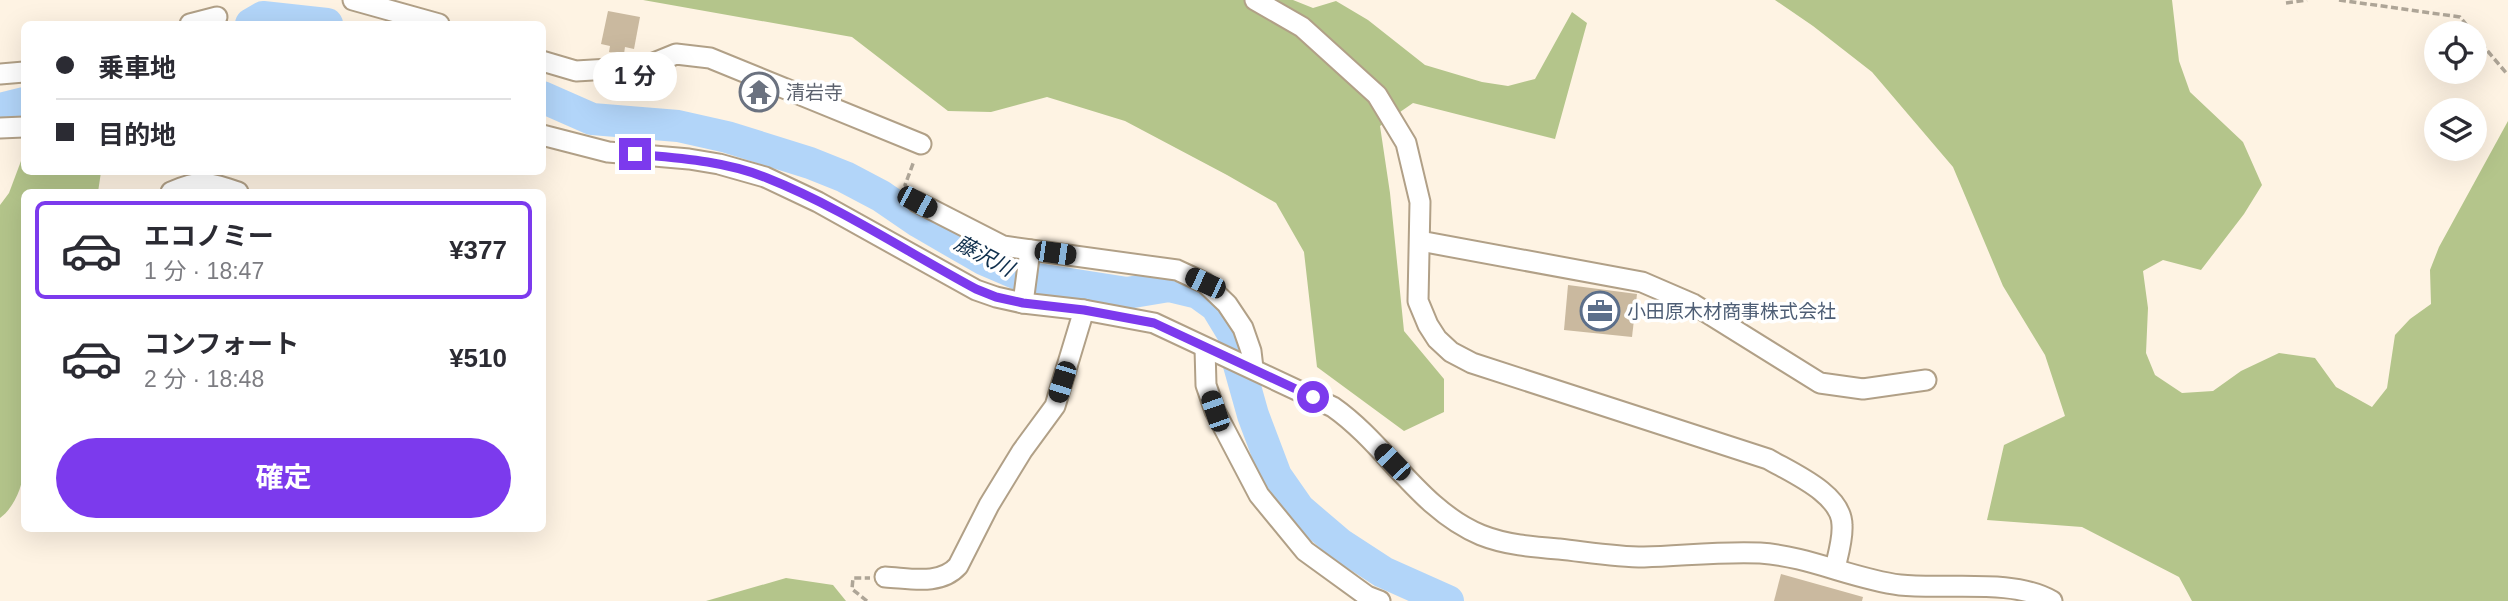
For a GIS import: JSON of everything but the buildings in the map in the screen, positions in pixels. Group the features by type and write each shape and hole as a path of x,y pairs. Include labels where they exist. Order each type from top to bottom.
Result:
{"street":[{"path":"353,0 428,21"},
{"path":"1255,0 1302,27 1377,95 1406,143 1420,202 1418,301 1428,325 1451,352 1472,363 1768,460 1810,484 1835,503 1843,524 1836,568"},
{"path":"202,21 222,16"},
{"path":"546,62 576,71 644,67 676,54 710,58 917,152"},
{"path":"0,74 21,72"},
{"path":"0,128 21,127"},
{"path":"546,136 608,152 699,161 765,177 818,202 976,289 996,297 1024,297 1154,323 1334,407 1356,423 1429,500 1481,535 1523,546 1640,557 1762,553 1836,568 1897,593 2015,589 2039,594 2052,601"},
{"path":"178,189 193,183 232,185"},
{"path":"917,202 1003,246 1030,253 1177,270 1205,283 1227,304 1243,328 1251,351 1253,368"},
{"path":"1420,241 1642,282 1693,304 1820,383 1863,389 1926,380"},
{"path":"1024,297 1030,253"},
{"path":"885,577 934,579 951,574 958,566 989,505 1022,451 1055,406 1084,310"},
{"path":"1199,345 1206,385 1215,411 1259,495 1305,551 1367,596 1380,601"}],"path":[{"path":"2286,3 2308,0"},
{"path":"2339,0 2460,17 2463,21"},
{"path":"2487,50 2508,75"},
{"path":"905,185 917,152"},
{"path":"866,601 852,589 853,578 885,577"}],"green space":[{"path":"643,0 1293,0 1313,8 1336,1 1368,20 1425,65 1482,82 1508,86 1535,79 1572,12 1587,23 1555,139 1413,103 1380,126 1390,193 1404,331 1444,379 1444,412 1404,431 1317,367 1304,252 1276,203 1227,175 1125,121 1047,97 991,112 948,111 852,37"},
{"path":"1775,0 2172,0 2179,61 2190,92 2243,142 2262,185 2244,214 2201,270 2163,260 2143,271 2148,308 2146,353 2155,375 2182,393 2213,391 2241,371 2279,353 2315,358 2336,387 2372,407 2387,388 2395,335 2410,319 2431,304 2430,270 2439,247 2508,121 2508,601 2192,601 2179,577 2082,527 1987,520 2004,445 2065,416 2045,355 2003,286 1953,167 1872,72"},
{"path":"21,161 21,175 101,175 98,189 21,189 21,484 10,508 0,518 0,205 9,193"},
{"path":"786,578 833,585 846,601 706,601"}],"waterway":[{"name":"藤沢川","path":"256,21 263,17 300,21"},
{"name":"藤沢川","path":"546,99 592,119 678,126 727,137 810,163 881,196 919,222 983,259 1025,277 1127,293 1169,286 1198,293 1216,306 1233,334 1253,415 1276,476 1299,509 1340,544 1383,572 1448,601"},
{"name":"藤沢川","path":"0,109 21,104"}],"place":[{"name":"清岩寺","path":"759,92"},
{"name":"小田原木材商事株式会社","path":"1600,311"}],"route":[{"path":"635,154 719,164 765,177 818,202 976,289 1023,303 1084,310 1154,323 1313,397"}]}
